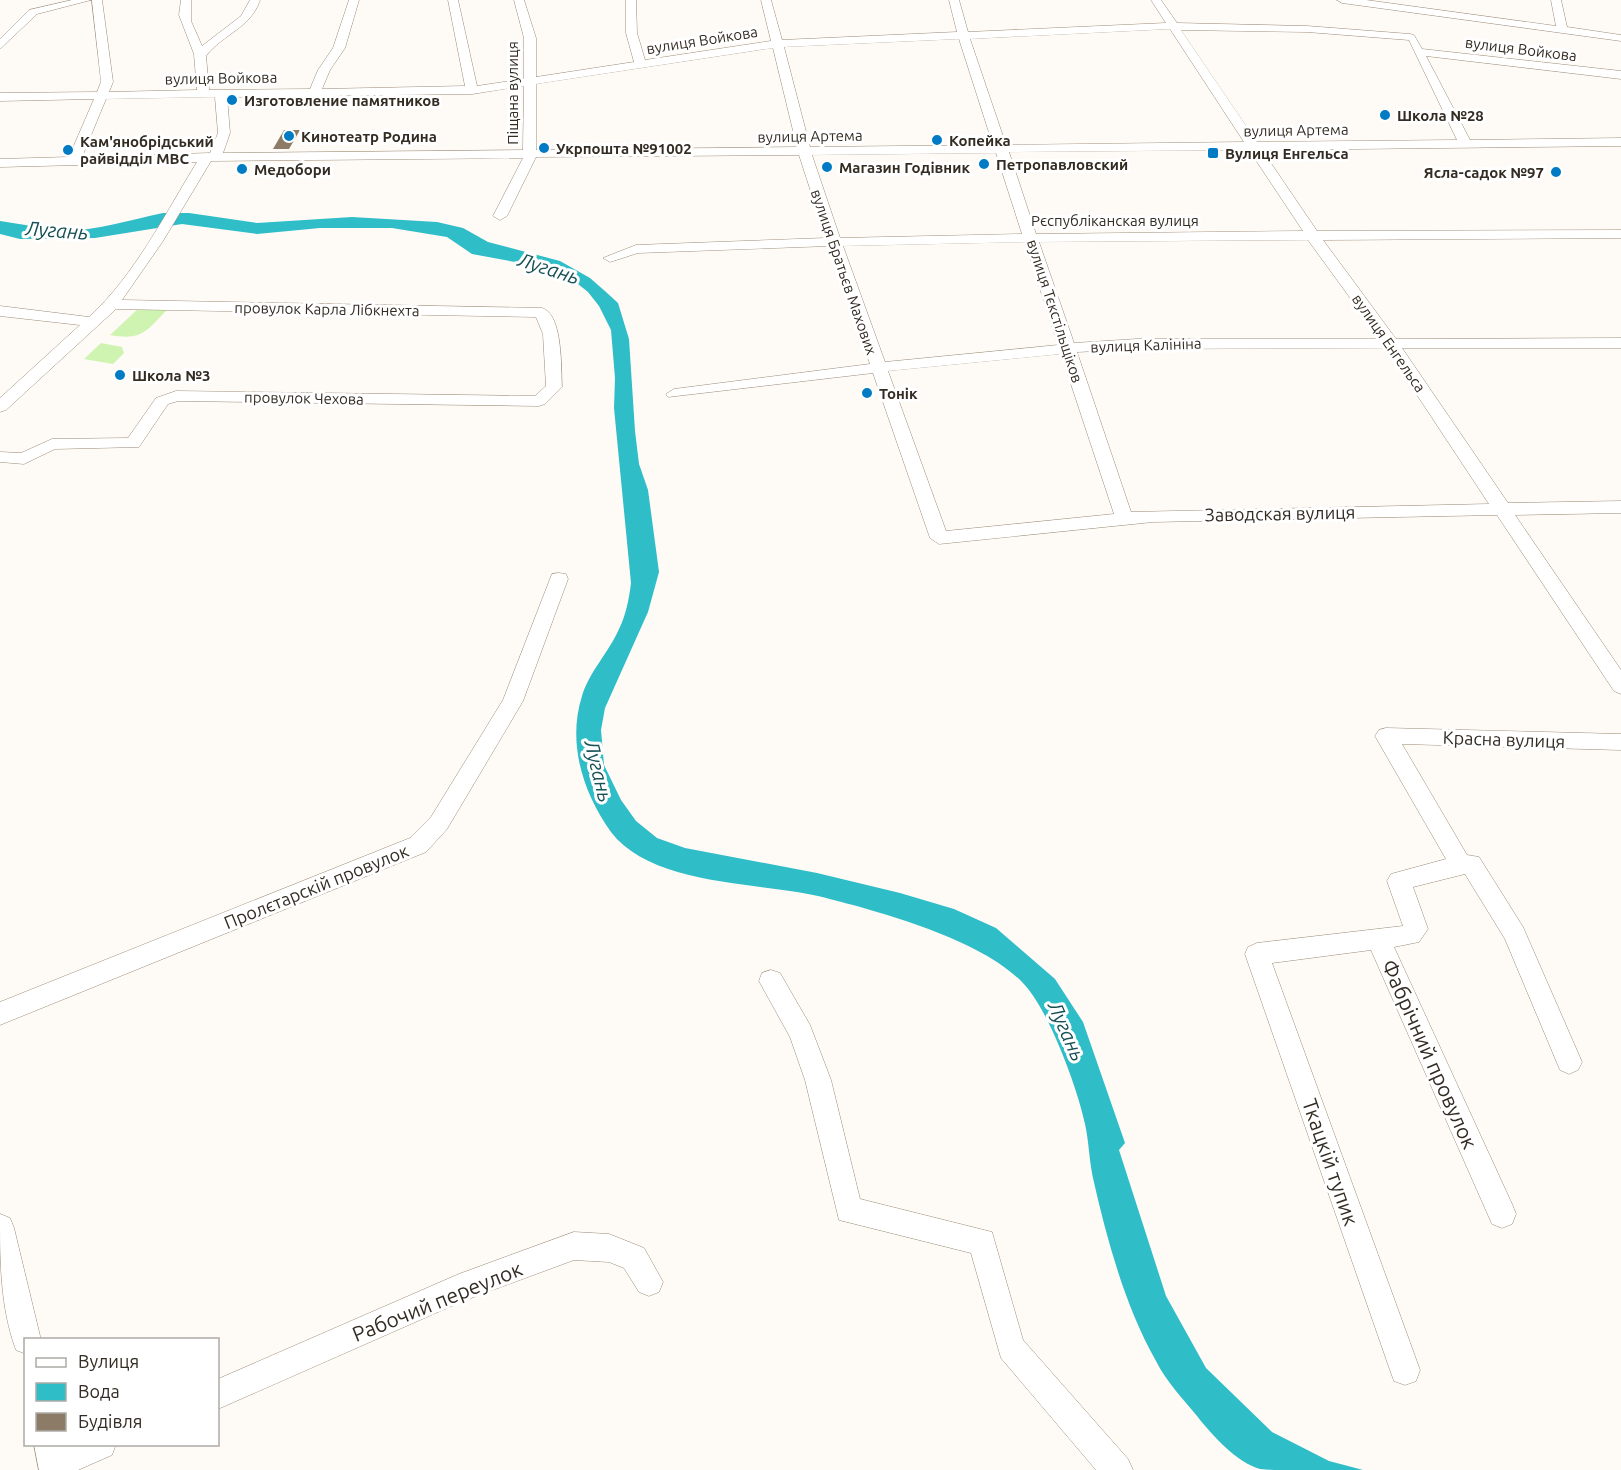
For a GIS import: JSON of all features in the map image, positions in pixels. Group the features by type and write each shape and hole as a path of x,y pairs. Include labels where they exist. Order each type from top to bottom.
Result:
{"street":[{"path":"33,12 30,7 35,0"},
{"path":"0,46 33,12 86,0"},
{"path":"74,160 107,82 97,0"},
{"path":"186,0 182,12 186,27 200,56 203,93"},
{"path":"200,56 214,39 245,21 255,0"},
{"path":"315,92 339,48 354,0"},
{"path":"453,0 472,90"},
{"name":"Піщана вулиця","path":"500,216 529,162 530,38 519,0"},
{"path":"631,0 629,23 634,50 641,64"},
{"name":"вулиця Братьєв Махових","path":"766,0 805,153 831,240 939,538"},
{"name":"вулиця Тєкстільщіков","path":"954,0 963,35 1124,518"},
{"name":"вулиця Енгельса","path":"1156,0 1256,147 1313,236 1390,342 1621,686"},
{"path":"1342,0 1402,18 1470,17 1621,38"},
{"path":"1556,0 1562,30"},
{"path":"1468,2 1470,17"},
{"path":"1402,18 1466,143"},
{"name":"вулиця Войкова","path":"0,97 472,90 776,44 1172,26 1307,29 1402,18"},
{"name":"вулиця Войкова","path":"1418,52 1621,75"},
{"path":"0,407 112,304 140,265 188,186 210,157 224,133 221,93"},
{"name":"вулиця Артема","path":"0,163 210,157 805,153 1621,142"},
{"name":"Рєспубліканская вулиця","path":"610,258 636,249 831,240 1621,234"},
{"name":"провулок Карла Лібкнехта","path":"112,304 542,313"},
{"path":"0,311 93,322"},
{"name":"провулок Чехова","path":"0,457 24,459 52,444 133,443 162,401 176,396 539,401 554,387 551,334 542,313"},
{"name":"вулиця Калініна","path":"674,394 878,368 1066,348 1137,344 1621,343"},
{"name":"Заводская вулиця","path":"939,538 1124,518 1621,507"},
{"name":"Пролєтарскій провулок","path":"0,1014 418,845 439,823 513,701 559,579"},
{"name":"Красна вулиця","path":"1461,865 1386,736 1621,742"},
{"path":"1378,939 1411,935 1416,928 1399,881 1471,864 1515,934 1569,1062"},
{"name":"Фабрічний провулок","path":"1257,954 1378,939 1502,1214"},
{"name":"Ткацкій тупик","path":"1257,954 1405,1370"},
{"path":"771,981 801,1033 818,1080 849,1210 982,1242 1011,1348 1117,1470"},
{"path":"0,1228 26,1338"},
{"name":"Рабочий переулок","path":"219,1394 459,1288 574,1246 609,1248 634,1258 649,1282"},
{"path":"53,1460 95,1446"}],"green space":[{"path":"139,308 167,310 143,333 129,337 110,335"},
{"path":"101,343 122,347 124,353 113,364 84,359"}],"water":[{"name":"Лугань","path":"163,213 189,213 257,223 352,217 437,222 463,228 488,242 560,261 590,278 618,303 629,339 639,464 648,490 659,572 648,612 605,708 601,730 604,765 621,800 636,821 657,838 685,848 817,873 954,909 996,928 1055,979 1083,1022 1125,1143 1119,1150 1166,1296 1206,1368 1272,1432 1329,1461 1363,1470 1270,1470 1251,1465 1233,1454 1217,1439 1165,1376 1135,1318 1118,1272 1093,1178 1085,1124 1070,1073 1038,1003 1029,990 1011,973 988,957 961,943 901,919 818,896 707,879 652,863 629,850 611,832 601,817 580,767 576,732 578,714 585,687 621,624 627,607 631,583 614,408 615,378 611,330 599,306 588,292 573,280 542,267 472,254 447,237 392,228 320,228 257,234 182,224 95,238 20,239 0,234 0,221 38,227 64,227 65,231 102,227"}],"building":[{"path":"284,130 300,130 289,149 273,149"}],"place":[{"name":"Изготовление памятников","path":"232,100"},
{"name":"Школа №28","path":"1385,115"},
{"name":"Кинотеатр Родина","path":"289,136"},
{"name":"Копейка","path":"937,140"},
{"name":"Укрпошта №91002","path":"544,148"},
{"name":"Кам'янобрідський райвідділ МВС","path":"68,150"},
{"name":"Вулиця Енгельса","path":"1213,153"},
{"name":"Петропавловский","path":"984,164"},
{"name":"Магазин Годівник","path":"827,167"},
{"name":"Медобори","path":"242,169"},
{"name":"Ясла-садок №97","path":"1556,172"},
{"name":"Школа №3","path":"120,375"},
{"name":"Тонік","path":"867,393"}]}
